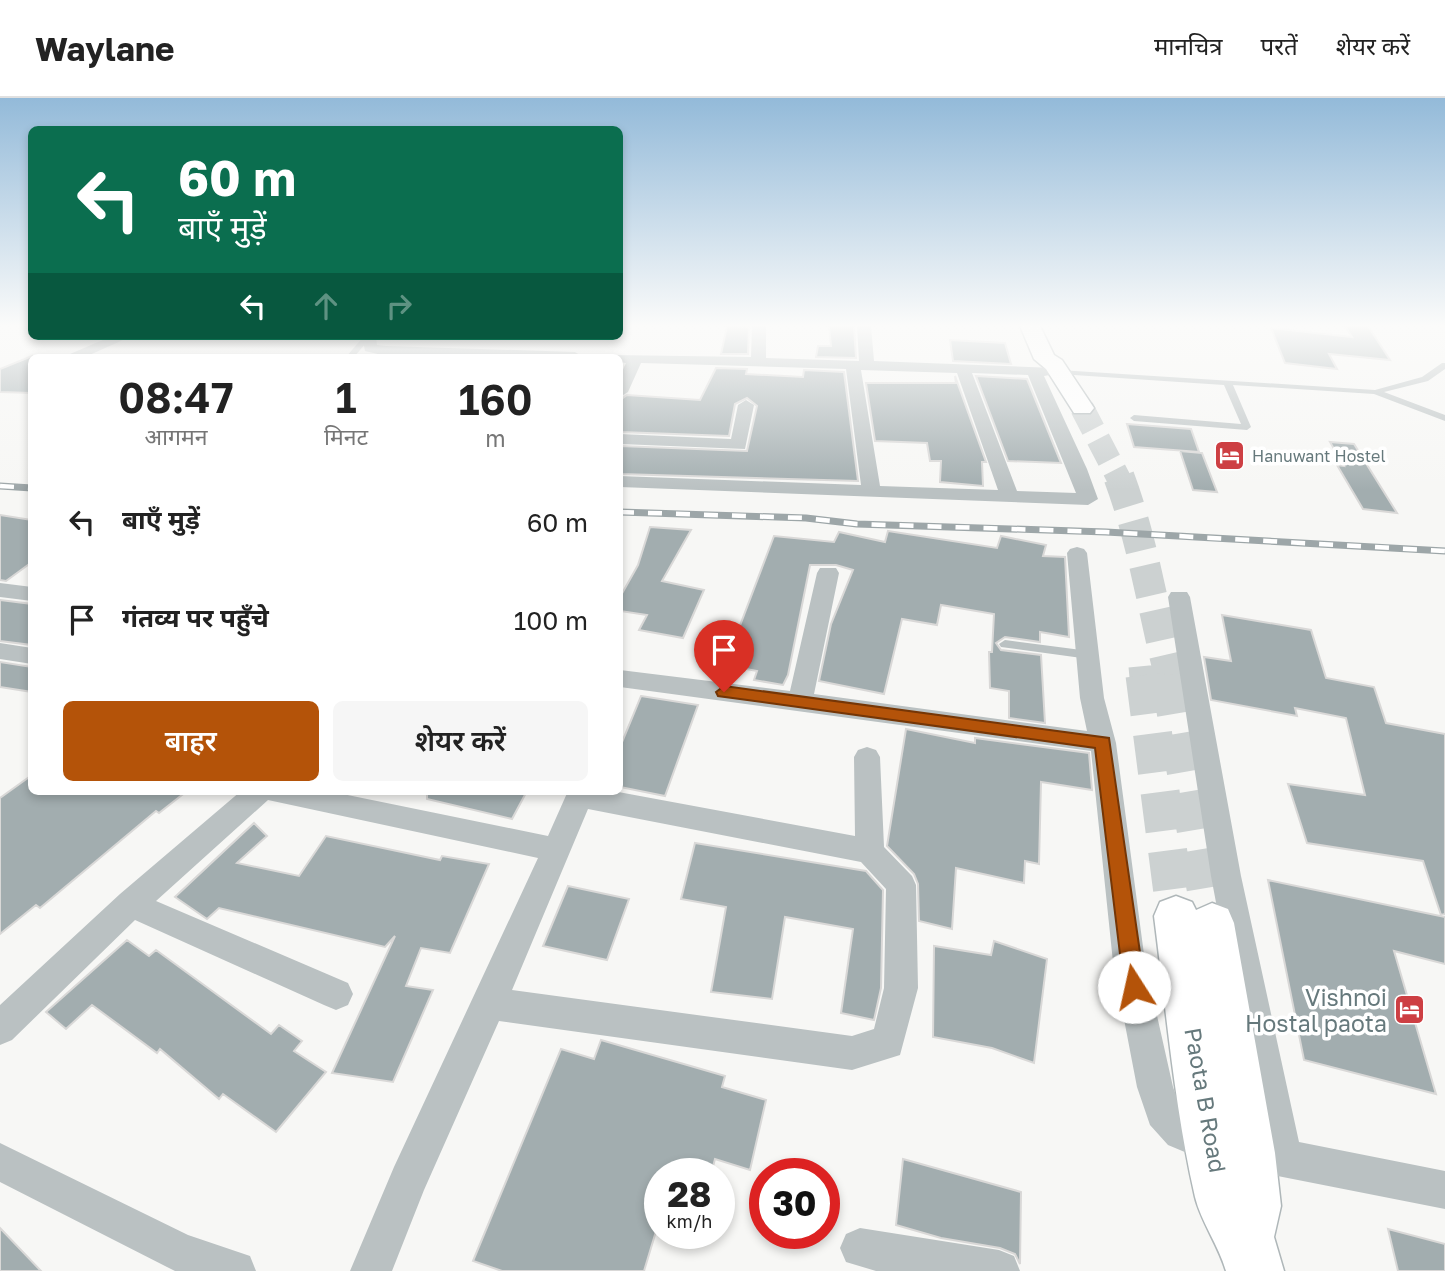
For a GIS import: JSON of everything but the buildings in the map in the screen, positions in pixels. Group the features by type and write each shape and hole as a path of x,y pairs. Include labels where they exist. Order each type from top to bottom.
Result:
{"street":[{"path":"861,381 872,493"},
{"path":"967,381 1010,497"},
{"path":"623,482 1088,499 1049,381"},
{"path":"1054,381 1073,407"},
{"path":"623,439 739,444 746,405"},
{"path":"1077,553 1093,698 1103,743 1129,962 1155,1087 1163,1112 1181,1132 1248,1152 1445,1190"},
{"path":"800,701 828,573"},
{"path":"0,590 28,594"},
{"path":"1179,597 1226,876 1248,1152"},
{"path":"0,651 28,655"},
{"path":"623,683 800,701 1103,743"},
{"path":"867,757 870,851"},
{"path":"0,1028 131,904 255,795"},
{"path":"293,795 556,850"},
{"path":"371,1271 408,1181 490,1003 581,795"},
{"path":"490,1003 852,1053 888,1043 901,988 901,885 870,851 586,795"},
{"path":"131,904 336,994"},
{"name":"Paota B Road","path":"1194,919 1248,1152 1253,1206 1250,1254"},
{"path":"0,1162 181,1253 234,1271"},
{"path":"860,1248 999,1271"}],"lane":[{"path":"1191,381 1375,392 1445,418"},
{"path":"1375,392 1418,381"},
{"path":"1134,418 1247,427 1228,384"},
{"path":"1005,644 1089,655"}],"tunnel":[{"path":"1082,408 1119,479"},
{"path":"1119,477 1141,551 1170,677"},
{"path":"1144,666 1145,677"},
{"path":"1145,675 1176,916"},
{"path":"1170,675 1212,923"}],"railway":[{"path":"0,486 28,488"},
{"path":"623,512 806,518 857,524 1106,532 1445,551"}],"place":[{"name":"Hanuwant Hostel","path":"1229,456"},
{"name":"Vishnoi Hostal paota","path":"1410,1010"}],"route":[{"path":"724,692 1103,743 1134,987"}]}
